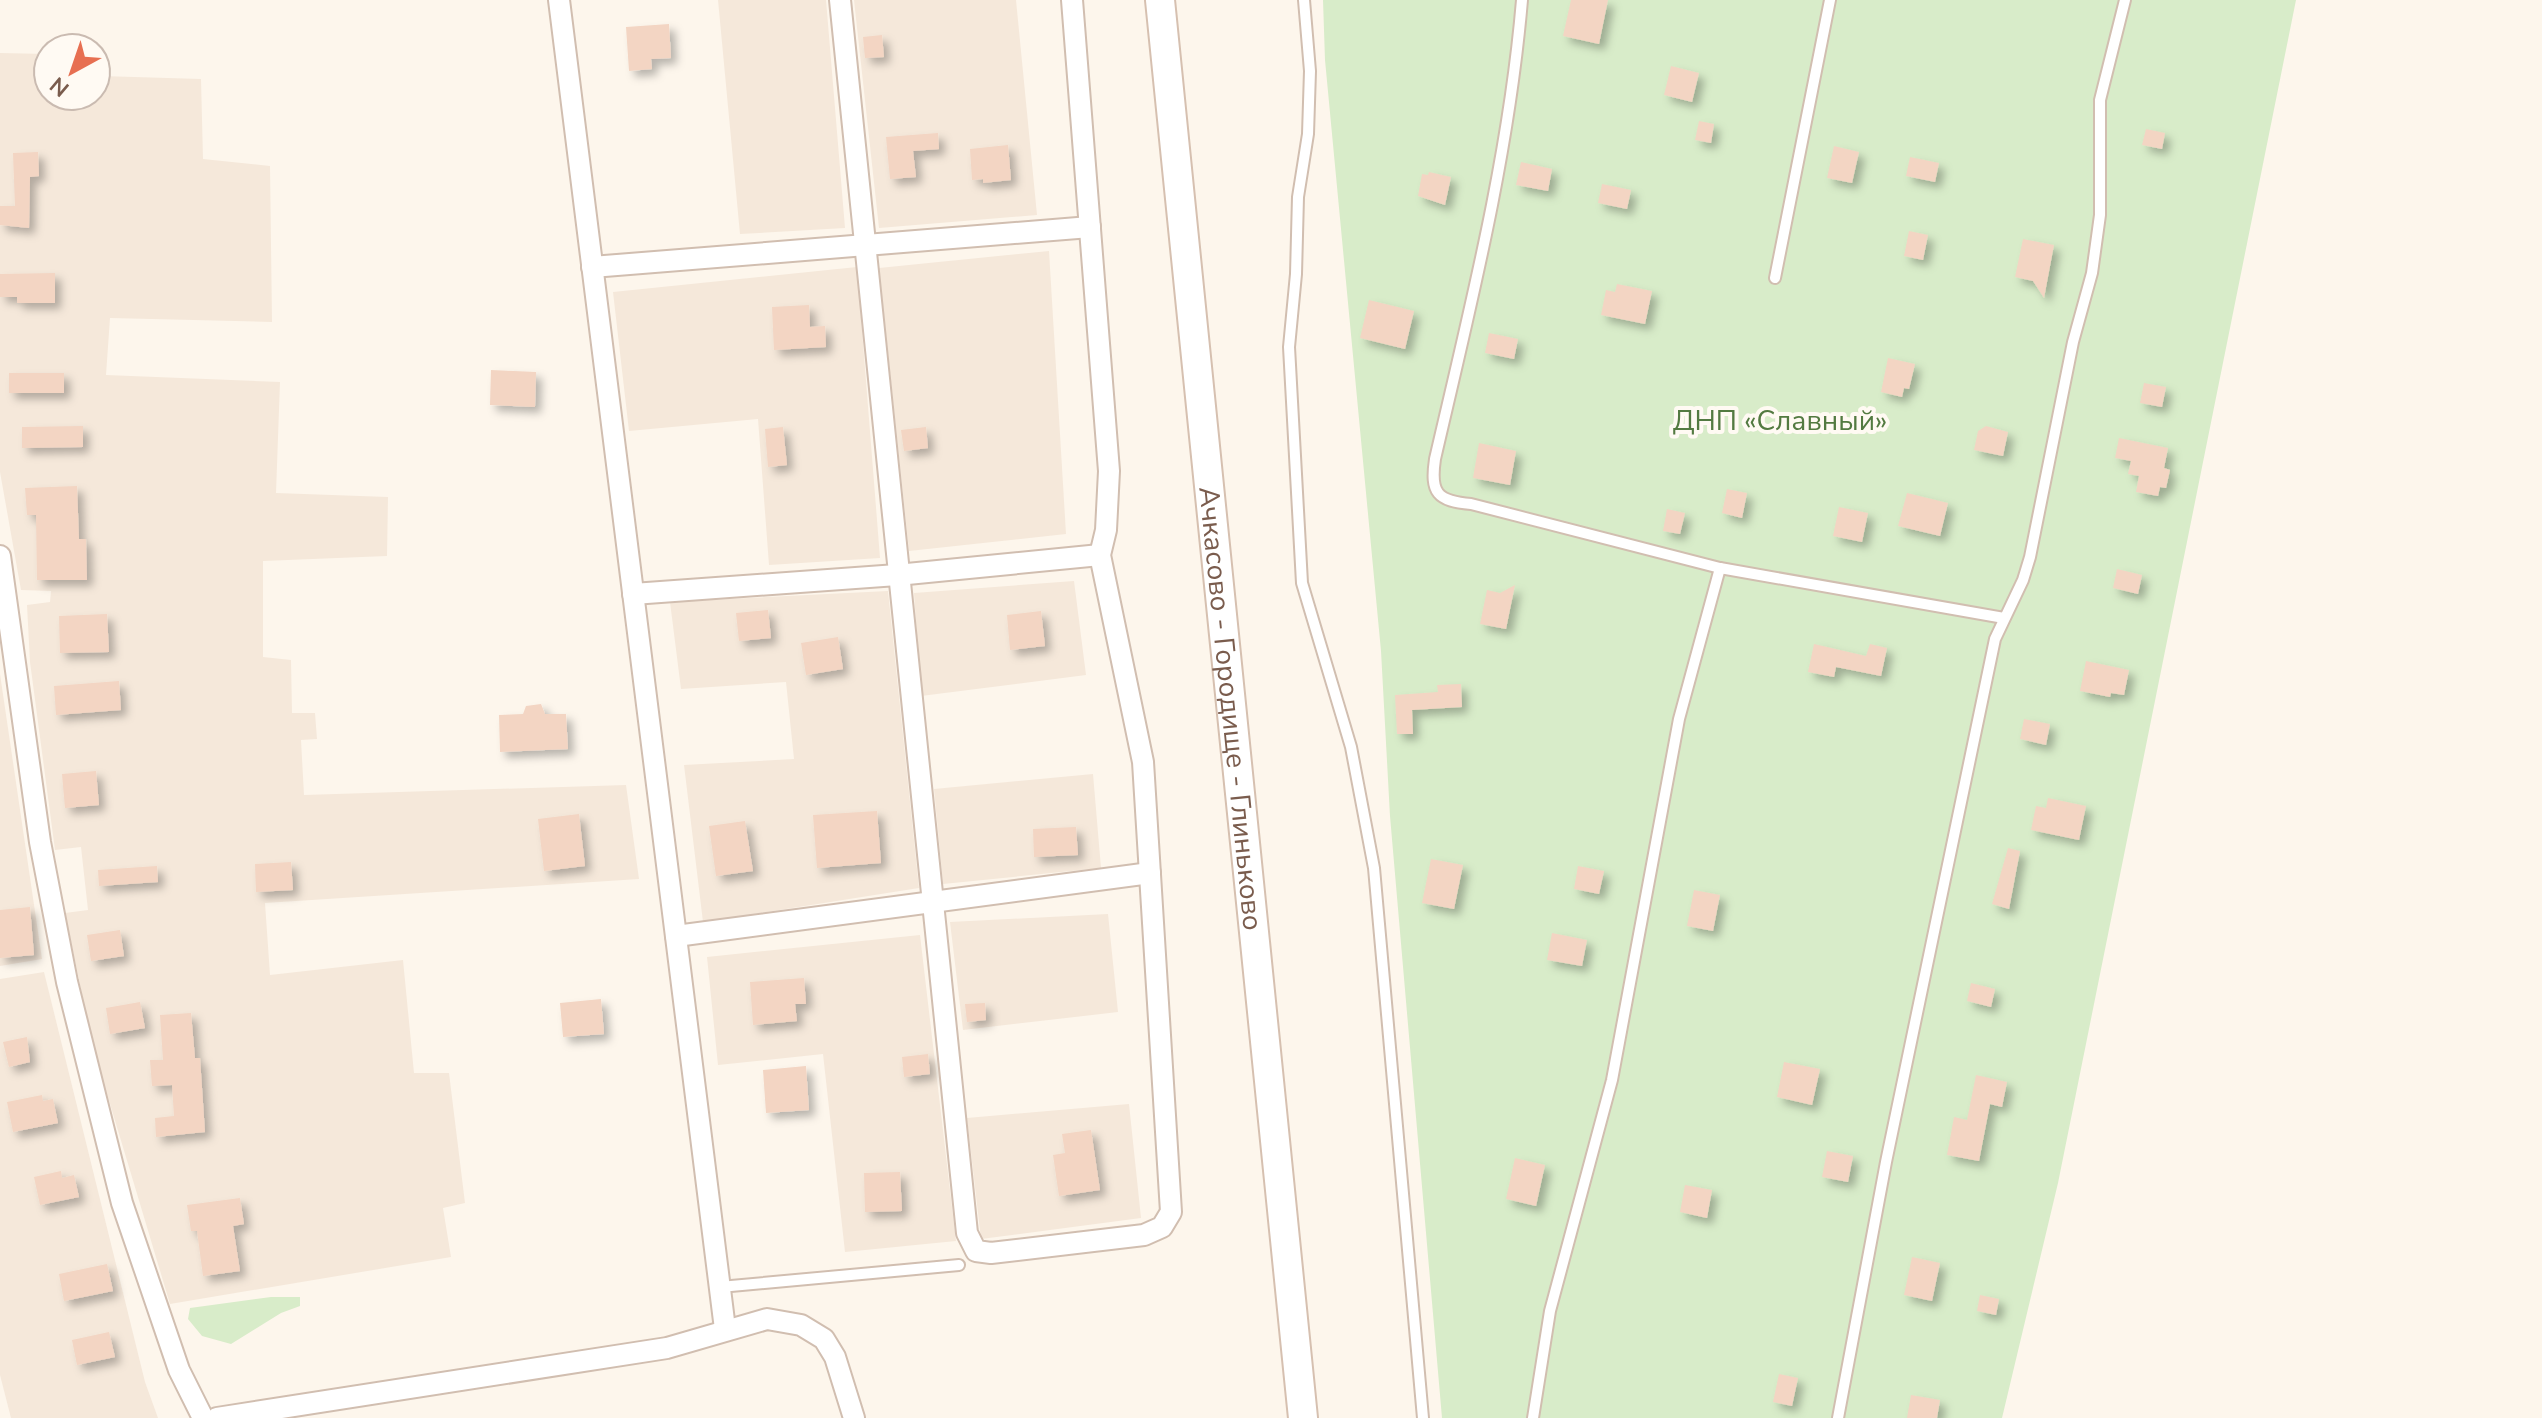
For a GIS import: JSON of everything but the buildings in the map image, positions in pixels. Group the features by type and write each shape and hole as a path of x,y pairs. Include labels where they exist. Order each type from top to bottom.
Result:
{"street":[{"path":"559,0 725,1329"},
{"path":"840,0 967,1233 976,1251 991,1253 1144,1235 1162,1227 1171,1212 1143,762 1100,555 1106,530 1109,471 1072,0"},
{"name":"Ачкасово - Городище - Глиньково","path":"1160,0 1303,1418"},
{"path":"592,267 1090,227"},
{"path":"633,594 897,575 1100,555"},
{"path":"0,556 40,842 67,982 122,1203 179,1370 203,1418"},
{"path":"676,936 1150,873"},
{"path":"217,1418 667,1348 767,1319 801,1325 824,1339 835,1357 854,1418"}],"lane":[{"path":"1304,0 1310,71 1308,134 1298,197 1296,274 1289,347 1302,583 1351,747 1374,868 1423,1418"},
{"path":"1522,0 1518,53 1498,167 1432,480 1437,495 1451,502 1471,504 1720,568 2004,618"},
{"path":"1775,278 1830,0"},
{"path":"1838,1418 1886,1162 1995,639 2023,580 2030,557 2073,342 2092,273 2100,215 2100,100 2125,0"},
{"path":"1533,1418 1550,1311 1612,1080 1679,719 1720,568"},
{"path":"720,1287 959,1265"}],"shaded area":[{"path":"718,0 826,0 845,228 740,234"},
{"path":"854,0 1016,0 1037,215 879,228"},
{"path":"0,53 32,54 32,112 112,112 112,76 201,79 203,159 270,166 272,322 110,318 106,375 280,382 276,493 388,497 387,556 263,561 263,657 291,660 292,713 315,713 317,739 301,740 304,795 626,785 639,879 265,903 270,975 403,960 414,1073 449,1073 465,1203 443,1208 451,1257 170,1304 93,1047 65,913 88,910 81,847 55,850 30,662 27,605 50,602 51,591 21,590 0,472"},
{"path":"1049,251 1066,534 909,551 879,268"},
{"path":"857,267 880,558 769,565 758,419 629,431 613,292"},
{"path":"1074,581 1086,675 921,696 914,593"},
{"path":"888,591 919,888 703,922 684,765 794,759 786,682 681,689 670,602"},
{"path":"0,674 42,959 0,966"},
{"path":"1093,774 1101,868 943,884 934,789"},
{"path":"1108,914 1118,1012 963,1030 950,922"},
{"path":"920,935 956,1241 845,1252 823,1054 718,1065 707,957"},
{"path":"44,972 145,1382 158,1418 11,1418 0,1375 0,979"},
{"path":"1129,1104 1141,1218 981,1239 967,1118"}],"green space":[{"name":"ДНП «Славный»","path":"1323,0 2296,0 2058,1183 2002,1418 1442,1418 1390,816 1381,651 1325,60"},
{"path":"271,1297 300,1297 300,1306 281,1313 231,1344 202,1336 188,1319 190,1308"}]}
